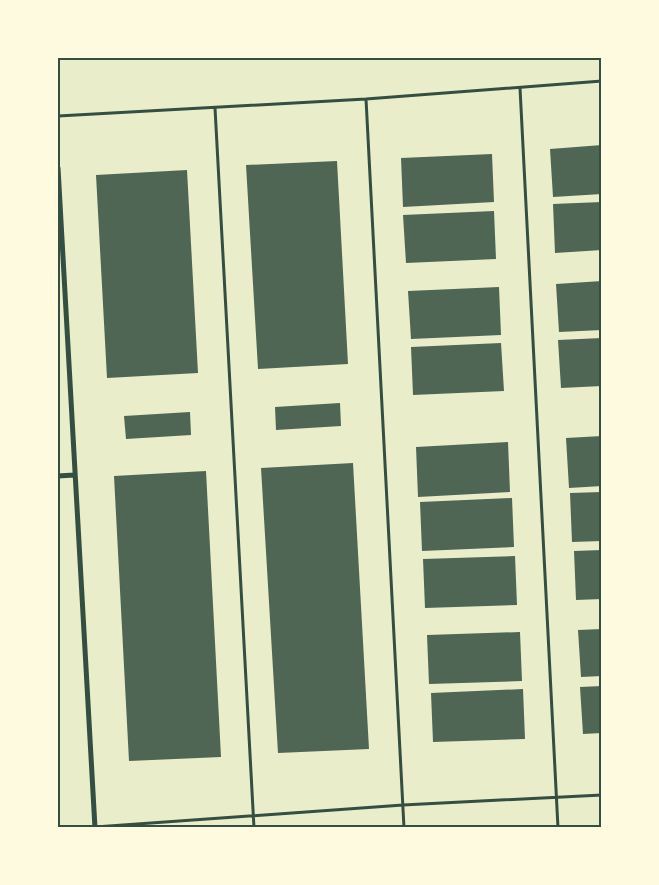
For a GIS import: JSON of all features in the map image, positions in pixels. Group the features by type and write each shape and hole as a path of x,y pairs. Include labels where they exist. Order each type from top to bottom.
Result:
{"street":[{"path":"58,168 95,827"},
{"path":"58,476 74,475"}],"lane":[{"path":"58,116 366,99 602,81"},
{"path":"520,88 558,828"},
{"path":"366,99 404,828"},
{"path":"216,108 254,828"},
{"path":"95,827 403,805 602,795"}],"building":[{"path":"602,145 602,194 553,197 550,149"},
{"path":"492,154 494,202 403,207 401,158"},
{"path":"337,161 348,364 258,369 246,165"},
{"path":"187,170 198,373 107,378 96,175"},
{"path":"602,202 602,250 555,253 553,204"},
{"path":"494,211 496,259 406,263 403,215"},
{"path":"602,281 602,330 559,332 556,284"},
{"path":"499,287 501,335 411,339 408,291"},
{"path":"602,338 602,386 561,388 558,340"},
{"path":"501,343 504,391 413,395 411,347"},
{"path":"340,403 341,426 276,430 275,407"},
{"path":"190,412 191,435 126,439 124,416"},
{"path":"602,436 602,486 569,488 566,438"},
{"path":"508,442 510,492 418,497 416,447"},
{"path":"353,463 369,749 278,753 261,468"},
{"path":"206,471 221,757 129,761 114,476"},
{"path":"602,492 602,541 572,542 570,493"},
{"path":"512,498 514,547 422,551 420,502"},
{"path":"602,550 602,599 576,600 574,551"},
{"path":"515,556 517,605 425,608 423,559"},
{"path":"602,629 602,676 581,677 578,630"},
{"path":"520,632 522,681 429,684 427,635"},
{"path":"602,686 602,733 583,734 580,687"},
{"path":"523,689 525,739 433,742 431,693"}]}
